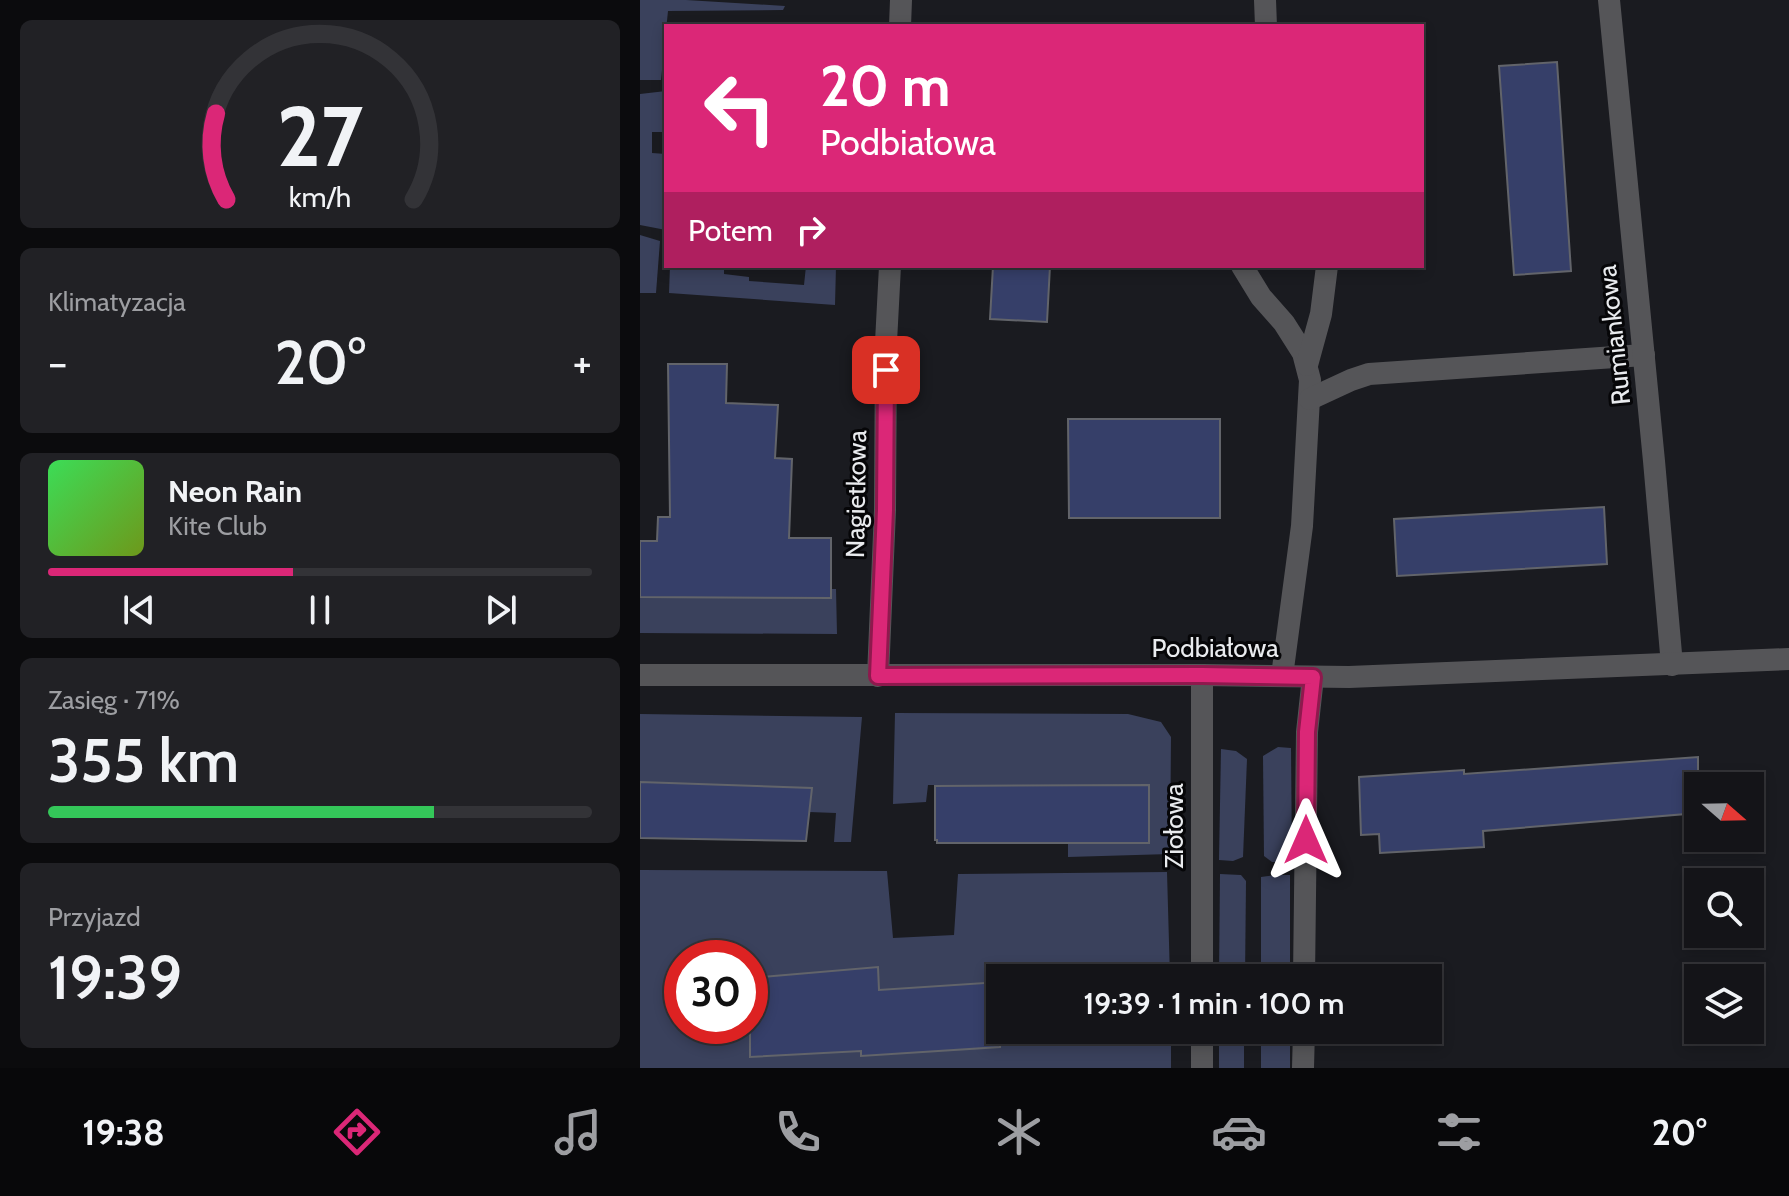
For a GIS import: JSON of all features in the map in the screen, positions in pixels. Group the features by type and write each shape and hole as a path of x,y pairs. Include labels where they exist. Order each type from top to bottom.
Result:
{"street":[{"path":"900,24 901,0"},
{"path":"1265,0 1266,24"},
{"name":"Rumiankowa","path":"1609,0 1672,665"},
{"name":"Nagietkowa","path":"878,676 890,268"},
{"path":"1243,268 1303,353 1310,380 1302,526 1282,676"},
{"path":"1307,365 1321,314 1327,268"},
{"path":"1310,399 1369,374 1644,355"},
{"name":"Podbiałowa","path":"640,675 1313,677 1789,659"},
{"name":"Ziołowa","path":"1202,675 1202,964"},
{"path":"1304,964 1307,732 1313,677"},
{"path":"1202,1044 1202,1068"},
{"path":"1303,1068 1304,1044"}],"shaded area":[{"path":"640,0 785,6 783,10 668,11 667,24 664,24 661,80 640,80"},
{"path":"664,91 664,132 652,132 652,153 664,154 664,230 640,225 640,94"},
{"path":"640,235 660,241 656,293 640,293"},
{"path":"670,268 724,268 724,274 749,277 749,281 804,285 806,268 836,268 835,305 669,293"},
{"path":"831,589 836,589 837,634 640,633 640,597 830,598"},
{"path":"895,713 1128,714 1161,722 1171,737 1170,854 1068,857 1068,843 1149,843 1149,785 928,785 926,802 893,804"},
{"path":"640,714 862,717 851,842 834,842 836,813 809,812 812,788 640,782"},
{"path":"1278,747 1291,748 1292,862 1272,862 1264,856 1263,756"},
{"path":"1221,749 1236,751 1247,759 1243,857 1233,861 1219,860"},
{"path":"640,870 887,871 893,938 954,935 958,874 1167,872 1170,964 986,964 986,1044 1171,1044 1171,1068 640,1068"},
{"path":"1220,874 1241,875 1246,881 1245,964 1219,964"},
{"path":"1290,875 1290,964 1261,964 1261,877"},
{"path":"1219,1044 1244,1044 1244,1068 1219,1068"},
{"path":"1261,1044 1290,1044 1290,1068 1261,1068"}],"building":[{"path":"1557,62 1571,271 1514,275 1499,66"},
{"path":"993,268 1050,268 1047,322 990,319"},
{"path":"668,364 727,364 726,403 778,405 775,458 792,459 789,538 831,538 831,598 640,597 640,541 657,541 658,517 670,517"},
{"path":"1068,419 1220,419 1220,518 1069,518"},
{"path":"1604,507 1607,564 1397,576 1394,519"},
{"path":"1698,757 1698,772 1684,772 1684,814 1483,831 1484,847 1380,853 1379,834 1361,835 1359,777 1464,770 1464,774"},
{"path":"640,782 812,788 806,841 640,838"},
{"path":"1149,785 1149,843 937,843 935,840 935,786"},
{"path":"878,967 879,990 986,983 986,1044 1000,1044 1000,1047 861,1056 861,1051 750,1057 750,1044 768,1044 768,976"}],"route":[{"path":"886,370 885,510 878,676 1313,677 1307,732 1306,840"}]}
